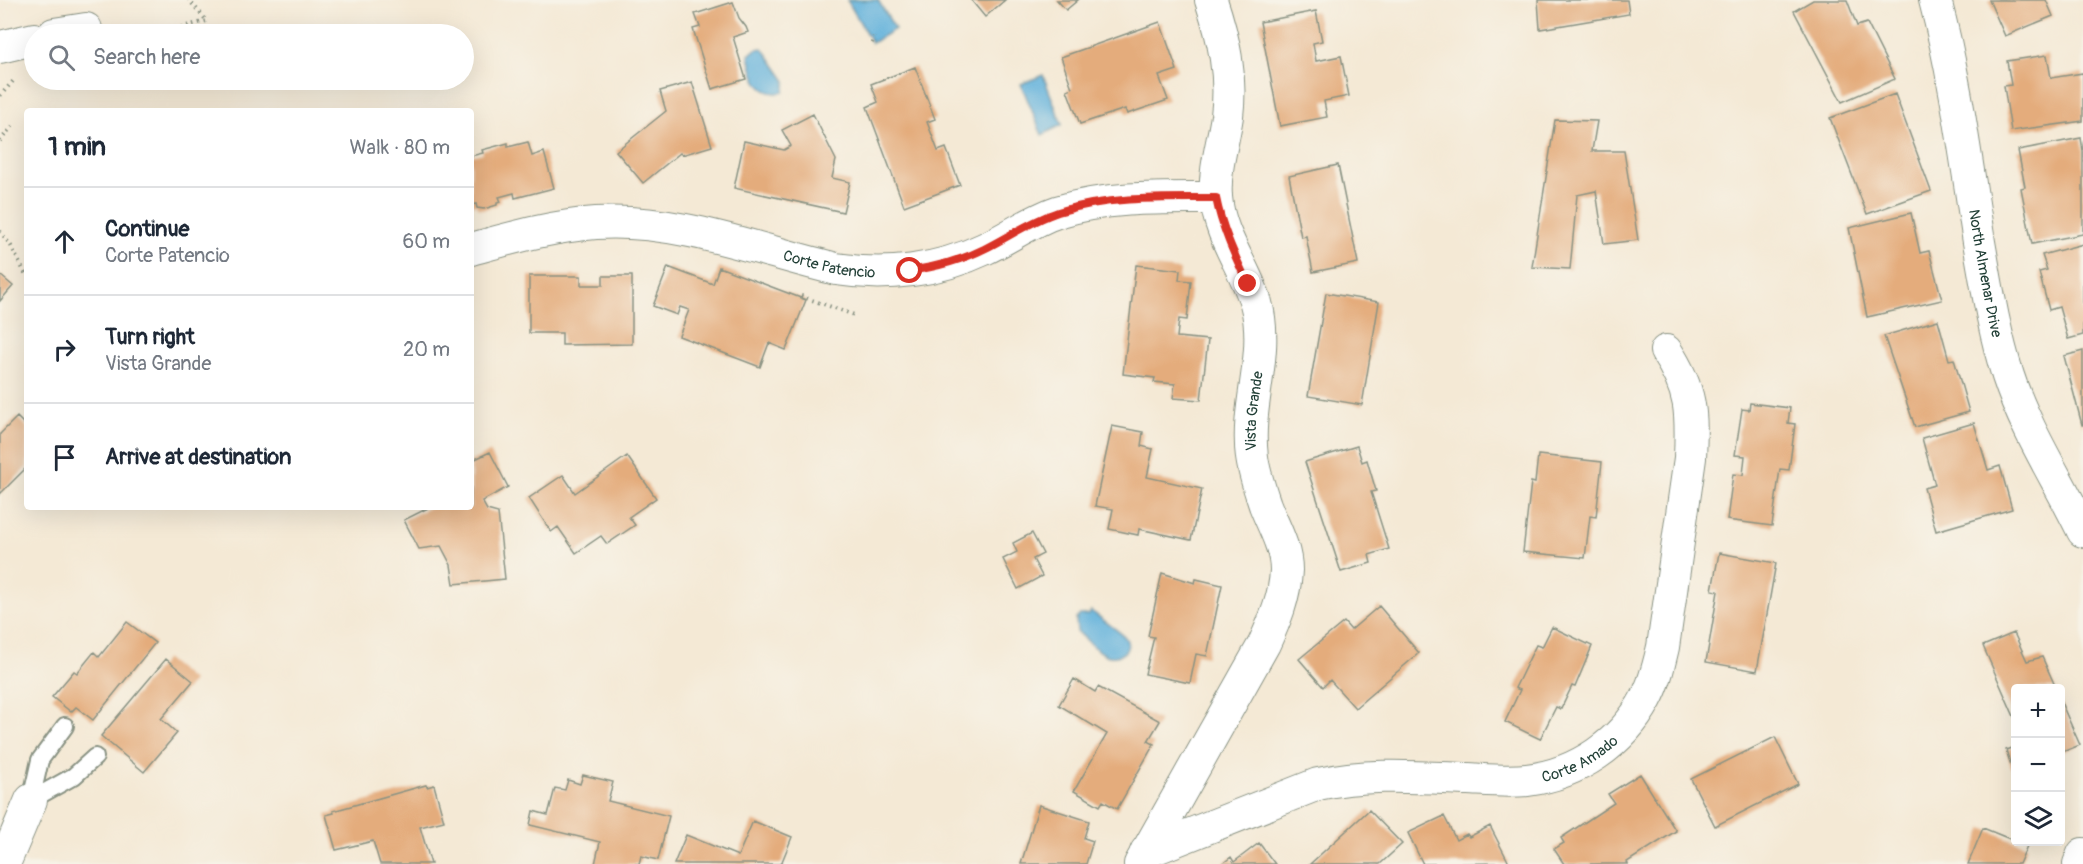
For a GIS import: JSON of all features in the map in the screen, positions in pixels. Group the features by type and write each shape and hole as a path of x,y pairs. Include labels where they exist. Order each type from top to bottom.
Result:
{"street":[{"name":"Vista Grande","path":"1143,858 1264,644 1276,618 1284,592 1286,569 1283,549 1265,505 1252,457 1251,428 1261,348 1260,325 1256,304 1230,245 1216,198 1218,167 1229,94 1225,46 1211,0"},
{"name":"North Almenar Drive","path":"1935,0 1947,53 1988,294 2001,351 2026,423 2083,531"},
{"path":"0,47 24,41"},
{"name":"Corte Patencio","path":"474,248 564,227 624,223 678,228 836,269 856,272 891,272 947,264 984,249 1041,219 1078,207 1143,199 1216,198"},
{"name":"Corte Amado","path":"1143,858 1318,783 1367,776 1528,780 1569,769 1614,742 1632,723 1657,673 1663,647 1690,459 1692,429 1689,399 1681,374 1666,351"},
{"path":"4,864 31,800"},
{"path":"2079,864 2083,854"}],"lane":[{"path":"31,800 40,760 65,726"},
{"path":"31,800 74,776 95,758"}],"path":[{"path":"189,0 207,21 194,24"},
{"path":"872,43 874,37"},
{"path":"0,141 14,124"},
{"path":"0,231 24,271"},
{"path":"791,292 854,315"}],"water":[{"path":"847,0 878,0 895,29 872,43"},
{"path":"763,48 786,81 784,92 769,92 755,78 749,55 756,49"},
{"path":"1043,75 1062,125 1042,135 1021,84"},
{"path":"1091,611 1124,636 1128,646 1124,653 1115,656 1106,655 1077,631 1076,619 1080,615 1089,615"}],"building":[{"path":"971,0 1005,0 985,17"},
{"path":"1057,0 1078,0 1066,10"},
{"path":"1538,0 1627,0 1629,14 1540,29"},
{"path":"1813,0 1847,0 1857,26 1867,23 1895,79 1842,102 1794,11"},
{"path":"1989,0 2046,0 2053,16 2005,36"},
{"path":"733,2 748,32 733,37 746,79 712,89 693,29 700,27 695,14"},
{"path":"1316,11 1322,41 1313,43 1316,61 1341,56 1349,96 1324,101 1327,117 1280,126 1260,22"},
{"path":"1160,22 1177,70 1159,76 1168,100 1127,114 1125,109 1080,124 1067,90 1072,88 1061,57"},
{"path":"2047,55 2051,78 2083,73 2083,121 2011,131 2004,86 2011,85 2007,61"},
{"path":"915,67 935,119 927,122 938,151 946,148 960,185 904,206 867,107 878,102 871,84"},
{"path":"692,82 712,146 682,155 680,153 643,183 616,151 666,111 660,91"},
{"path":"1895,94 1931,191 1867,214 1830,118"},
{"path":"813,114 836,160 832,178 850,182 843,212 734,188 744,141 784,150 791,146 782,130"},
{"path":"1555,120 1597,121 1592,151 1624,151 1638,240 1604,244 1596,191 1577,195 1570,269 1532,267"},
{"path":"2081,138 2083,234 2032,244 2021,188 2025,187 2018,150"},
{"path":"528,142 532,156 544,152 554,188 515,198 514,193 499,197 501,202 497,205 484,209 477,208 474,204 474,155 483,153 482,150 508,143 508,147"},
{"path":"1338,165 1358,263 1313,272 1306,236 1301,237 1289,176"},
{"path":"1911,213 1920,253 1929,251 1942,300 1867,317 1849,228"},
{"path":"2083,244 2083,335 2068,339 2059,307 2049,310 2039,272 2047,270 2042,255"},
{"path":"1136,265 1180,270 1179,280 1191,281 1187,320 1179,319 1177,337 1208,340 1201,400 1173,398 1175,384 1154,382 1155,378 1123,374"},
{"path":"668,267 713,284 719,267 806,300 786,350 769,343 760,367 679,336 689,310 680,307 677,315 653,306"},
{"path":"0,275 13,286 0,301"},
{"path":"529,276 581,276 581,285 603,285 603,276 632,276 632,344 562,345 562,333 529,333"},
{"path":"1326,293 1379,302 1362,405 1308,396"},
{"path":"1938,320 1949,360 1954,359 1969,412 1915,427 1884,336"},
{"path":"2083,351 2083,425 2082,425 2064,356"},
{"path":"1750,403 1790,408 1788,423 1795,424 1789,470 1780,469 1772,526 1727,520 1733,474 1743,475 1745,456 1735,455 1742,409 1749,410"},
{"path":"17,417 24,424 24,470 0,494 0,434"},
{"path":"1974,423 1988,470 2000,466 2012,509 1936,531 1924,488 1935,485 1922,438"},
{"path":"1112,426 1143,432 1141,446 1153,449 1147,477 1202,489 1191,540 1139,529 1138,535 1109,529 1113,509 1095,506"},
{"path":"1357,446 1362,462 1367,460 1376,491 1371,492 1389,549 1369,555 1371,563 1341,572 1305,462"},
{"path":"490,452 508,487 482,501 487,510 498,513 505,579 454,584 451,565 441,546 419,549 404,520 424,510 474,510 474,460"},
{"path":"1538,455 1602,462 1596,517 1590,516 1585,558 1523,552 1531,482 1535,483"},
{"path":"627,456 656,498 629,517 635,525 607,544 601,536 576,553 558,527 551,532 529,498 563,475 575,493"},
{"path":"1032,533 1043,554 1033,559 1042,576 1018,589 1003,559 1017,552 1013,543"},
{"path":"1719,553 1776,563 1757,671 1706,662 1718,591 1712,590"},
{"path":"1162,573 1195,583 1196,579 1222,585 1207,656 1196,654 1190,683 1145,674 1154,637 1148,636"},
{"path":"1379,606 1419,653 1355,708 1330,680 1323,687 1299,659 1344,622 1351,630"},
{"path":"127,622 155,643 93,720 76,707 71,712 52,697 74,671 77,673 94,652 99,657"},
{"path":"1552,627 1592,646 1575,687 1572,686 1561,709 1556,707 1540,739 1505,722 1520,690 1515,688 1536,645 1542,647"},
{"path":"2014,633 2027,661 2042,657 2054,684 2011,684 2011,710 1983,646"},
{"path":"166,659 193,681 161,719 177,733 144,772 101,736"},
{"path":"1074,679 1095,692 1098,687 1160,721 1148,741 1154,744 1117,809 1103,801 1100,806 1074,791 1107,734 1059,705"},
{"path":"2065,711 2080,745 2065,751"},
{"path":"1775,737 1798,784 1715,826 1691,779"},
{"path":"2011,748 2011,766 2006,750"},
{"path":"1640,774 1676,831 1627,862 1628,864 1564,864 1554,849 1564,843 1561,838 1614,803 1608,794"},
{"path":"583,775 613,782 608,801 669,816 658,860 641,856 639,864 595,864 600,842 530,825 533,811 548,815 555,788 565,790 568,780 580,784"},
{"path":"426,785 427,787 434,785 444,821 420,827 431,864 380,864 373,841 336,850 326,815 334,813 333,811"},
{"path":"1039,805 1089,821 1084,838 1093,841 1086,864 1021,864"},
{"path":"1369,810 1402,844 1380,864 1310,864"},
{"path":"1444,816 1456,840 1467,834 1469,837 1490,826 1509,863 1423,864 1408,833"},
{"path":"753,821 792,837 781,864 674,864 686,835 738,856"},
{"path":"1983,828 2011,839 2011,846 2027,846 2019,864 1968,864"},
{"path":"1259,843 1275,864 1222,864 1231,857 1234,862"}],"route":[{"path":"910,271 966,258 1041,219 1078,207 1143,199 1216,198 1230,245 1248,284"}]}
